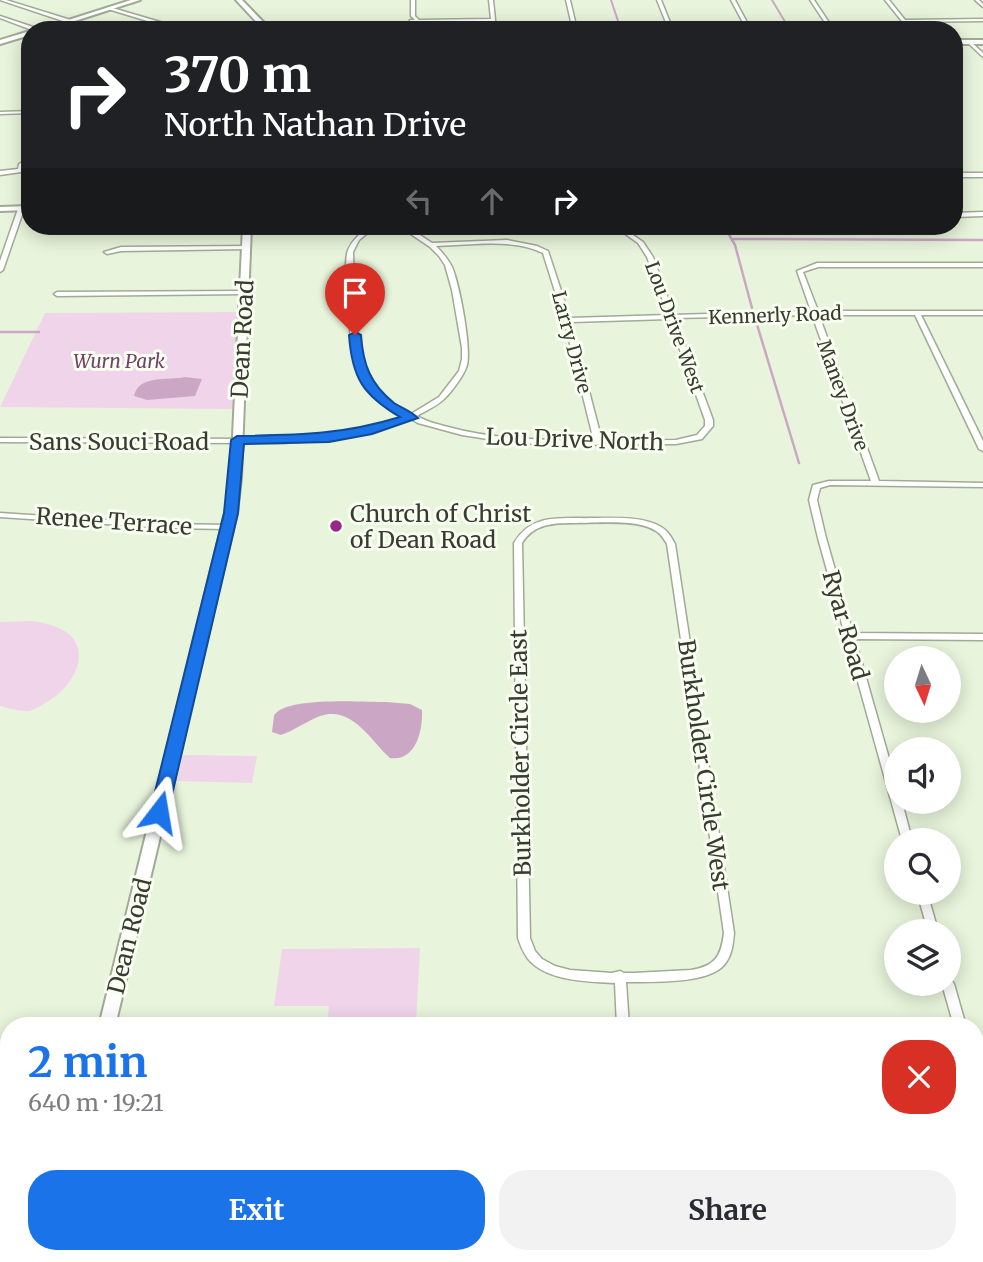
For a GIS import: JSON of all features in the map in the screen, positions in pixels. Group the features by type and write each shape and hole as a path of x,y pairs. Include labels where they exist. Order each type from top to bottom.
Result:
{"main road":[{"path":"69,21 136,0"},
{"path":"239,0 259,21"},
{"path":"0,42 21,36"},
{"path":"963,42 983,42"},
{"path":"0,209 21,209"},
{"name":"Dean Road","path":"109,1017 228,527 236,478 247,235"}],"street":[{"path":"2,0 69,21"},
{"path":"11,3 17,0"},
{"path":"413,0 414,20 493,20 491,0"},
{"path":"568,0 573,21"},
{"path":"659,0 667,21"},
{"path":"733,0 744,21"},
{"path":"812,0 826,21"},
{"path":"887,0 904,21 983,20"},
{"path":"978,0 983,6"},
{"path":"109,8 152,21"},
{"path":"0,18 21,24"},
{"path":"971,42 983,56"},
{"path":"0,113 21,112"},
{"path":"0,173 21,170 21,165"},
{"path":"963,175 982,176"},
{"path":"963,215 983,214"},
{"path":"0,270 21,219"},
{"name":"Lou Drive North","path":"362,235 350,252 359,369 378,396 411,418 454,432 497,439 676,442 699,437"},
{"path":"418,235 433,244"},
{"name":"Lou Drive West","path":"629,235 646,248 709,420 709,426 699,437"},
{"name":"Larry Drive","path":"433,244 512,243 538,247 550,257 598,441"},
{"name":"Sans Souci Road","path":"0,440 329,438 367,431 411,418 450,390 462,372 466,359 452,271 442,253 433,244"},
{"path":"107,252 121,249 246,247"},
{"name":"Maney Drive","path":"876,484 799,275 803,268 817,265 983,265"},
{"path":"57,294 244,293"},
{"name":"Kennerly Road","path":"567,320 813,313 983,313"},
{"path":"917,313 983,449"},
{"path":"876,484 983,485"},
{"name":"Ryar Road","path":"876,484 819,485 814,489 813,500 884,759"},
{"name":"Renee Terrace","path":"0,515 155,526 228,527"},
{"name":"Burkholder Circle West","path":"598,521 645,524 662,530 671,544 729,933 724,959 718,968 706,973 620,976"},
{"name":"Burkholder Circle East","path":"598,521 539,524 524,532 518,543 522,926 528,950 544,966 575,974 620,976"},
{"path":"849,636 983,637"},
{"path":"620,976 622,1017"},
{"path":"951,996 957,1017"}],"green space":[{"name":"Wurn Park","path":"239,312 235,409 0,407 45,313"},
{"path":"33,621 56,627 69,634 79,652 75,672 55,697 35,709 24,711 0,706 0,622"},
{"path":"183,755 257,756 252,783 177,781"},
{"path":"420,948 416,1017 328,1017 329,1006 274,1006 282,949"}],"shaded area":[{"path":"185,377 202,379 195,396 147,400 134,396 137,389 148,381"},
{"path":"386,702 410,704 422,710 416,743 412,750 399,758 390,758 360,726 342,716 320,716 281,735 272,732 274,716 292,705"}],"waterway":[{"path":"611,0 618,21"},
{"path":"772,0 785,21"},
{"path":"729,235 735,245 752,308"},
{"path":"733,239 983,240"},
{"path":"755,318 799,463"},
{"path":"0,332 39,332"}],"place":[{"name":"Church of Christ of Dean Road","path":"336,526"}],"route":[{"path":"159,812 231,513 236,478 237,440 329,438 367,431 411,418 378,396 363,378 357,359 355,335"}]}
